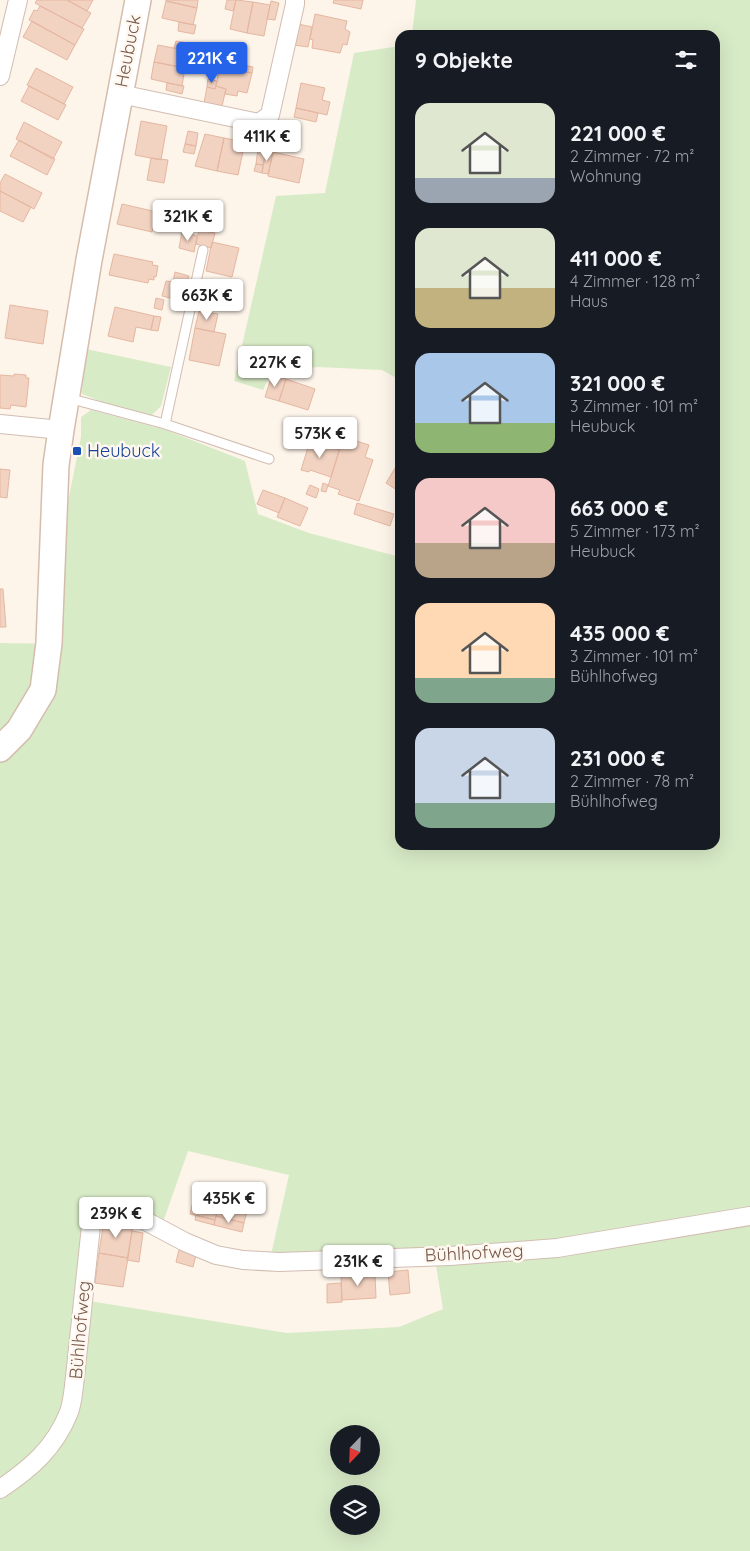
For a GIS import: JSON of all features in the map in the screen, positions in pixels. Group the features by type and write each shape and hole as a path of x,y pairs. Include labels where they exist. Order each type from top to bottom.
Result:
{"street":[{"path":"0,76 18,0"},
{"name":"Heubuck","path":"0,749 19,730 43,690 49,643 56,465 65,398 138,0"},
{"path":"120,94 259,123 270,115 295,4 294,0"},
{"path":"0,424 61,430"},
{"name":"Bühlhofweg","path":"0,1489 36,1463 55,1438 69,1412 74,1386 91,1226 98,1210 110,1207 125,1210 185,1242 216,1255 243,1260 279,1262 450,1256 557,1248 750,1216"}],"lane":[{"path":"165,424 203,250"},
{"path":"65,398 165,424 269,459"}],"green space":[{"path":"416,0 750,0 750,1551 0,1551 0,643 60,644 62,532 81,437 81,417 91,410 166,430 245,461 258,514 309,533 395,556 395,850 720,850 720,30 413,30","holes":["188,1151 289,1175 268,1268 435,1259 443,1309 399,1327 287,1333 83,1300 98,1211 161,1228"]},
{"path":"395,47 395,377 382,370 318,367 272,371 263,390 234,381 276,196 325,193 354,53"},
{"path":"86,349 171,367 161,406 151,416 113,406 82,394"}],"building":[{"path":"37,0 67,0 91,13 82,28 35,3"},
{"path":"67,0 93,0 87,11"},
{"path":"198,0 197,8 166,1"},
{"path":"227,0 236,0 233,11 225,9"},
{"path":"236,0 253,2 247,33 230,29"},
{"path":"334,0 363,0 361,9 333,3"},
{"path":"166,1 197,8 193,25 162,18"},
{"path":"271,1 279,3 275,20 267,19"},
{"path":"253,2 270,5 264,36 247,33"},
{"path":"40,6 84,29 75,45 29,20 34,10 37,11"},
{"path":"315,14 347,21 345,29 350,32 347,45 343,44 340,53 312,48 313,40 310,39"},
{"path":"32,21 75,45 67,60 23,37"},
{"path":"179,22 196,25 194,34 178,31"},
{"path":"298,24 312,27 308,47 294,45"},
{"path":"176,41 193,44 191,52 174,48"},
{"path":"158,45 189,51 185,68 154,62"},
{"path":"217,46 224,47 223,54 216,53"},
{"path":"221,61 232,63 231,69 252,73 247,93 238,91 237,96 225,94 226,89 216,86"},
{"path":"154,62 185,68 182,86 151,79"},
{"path":"243,65 253,67 252,73 241,71"},
{"path":"36,68 73,87 64,104 27,85"},
{"path":"208,79 217,81 215,89 207,87"},
{"path":"167,83 184,86 182,94 166,90"},
{"path":"301,83 325,88 322,100 330,102 327,115 296,108"},
{"path":"29,86 66,105 58,120 21,101"},
{"path":"216,86 226,89 222,106 204,103 207,87 215,89"},
{"path":"296,108 318,113 316,122 294,117"},
{"path":"141,121 167,126 161,160 135,155"},
{"path":"24,122 62,142 53,159 16,139"},
{"path":"188,131 198,133 196,146 185,144"},
{"path":"205,134 224,138 217,171 195,166"},
{"path":"224,138 245,142 238,175 217,171"},
{"path":"19,140 55,159 47,175 10,156"},
{"path":"185,144 196,146 194,154 183,152"},
{"path":"258,149 266,151 263,165 256,164"},
{"path":"266,151 273,152 268,174 262,173"},
{"path":"273,152 304,159 299,183 268,176"},
{"path":"151,158 168,160 164,183 147,180"},
{"path":"256,164 263,165 262,173 254,171"},
{"path":"5,174 42,193 34,209 0,191 0,183"},
{"path":"0,191 31,207 23,222 0,211"},
{"path":"122,204 157,212 152,232 117,224"},
{"path":"199,230 215,233 211,248 196,244"},
{"path":"182,232 197,236 194,252 179,248"},
{"path":"212,242 239,248 232,277 206,271"},
{"path":"114,254 153,262 152,265 158,266 156,277 154,276 154,280 149,279 148,283 109,275"},
{"path":"175,272 189,276 182,301 162,296 166,281 173,282"},
{"path":"156,298 164,300 162,310 154,308"},
{"path":"10,305 48,311 43,344 5,338"},
{"path":"115,307 154,316 151,330 136,327 133,342 108,336"},
{"path":"199,311 218,314 214,332 195,328"},
{"path":"154,316 161,317 158,331 151,330"},
{"path":"195,328 226,334 219,366 189,360"},
{"path":"14,374 26,375 26,378 29,378 26,407 11,405 10,409 0,408 0,375 14,376"},
{"path":"272,375 286,379 279,401 265,397"},
{"path":"286,379 315,389 308,410 279,401"},
{"path":"344,437 369,445 365,457 373,460 359,501 338,494 340,490 328,486"},
{"path":"310,441 339,450 331,477 310,470 309,472 301,470"},
{"path":"395,468 395,489 386,483"},
{"path":"0,469 10,470 7,498 0,497"},
{"path":"323,483 328,485 326,492 321,491"},
{"path":"310,485 319,489 316,498 306,494"},
{"path":"263,490 285,498 279,513 257,504"},
{"path":"285,498 308,508 300,526 277,517"},
{"path":"357,503 394,514 390,526 354,514"},
{"path":"0,589 3,589 6,627 0,627"},
{"path":"198,1182 223,1189 215,1220 190,1214"},
{"path":"224,1184 263,1193 260,1206 249,1203 244,1223 216,1216"},
{"path":"196,1215 215,1220 214,1225 195,1220"},
{"path":"216,1216 244,1223 242,1232 214,1225"},
{"path":"104,1220 133,1225 128,1258 99,1253"},
{"path":"132,1231 143,1233 139,1262 127,1260"},
{"path":"179,1250 196,1255 193,1267 176,1262"},
{"path":"99,1253 128,1258 123,1287 95,1283"},
{"path":"408,1270 410,1293 390,1295 388,1272"},
{"path":"375,1274 376,1298 342,1300 341,1275"},
{"path":"341,1283 342,1302 327,1303 327,1284"}],"place":[{"name":"Heubuck","path":"77,451"}]}
